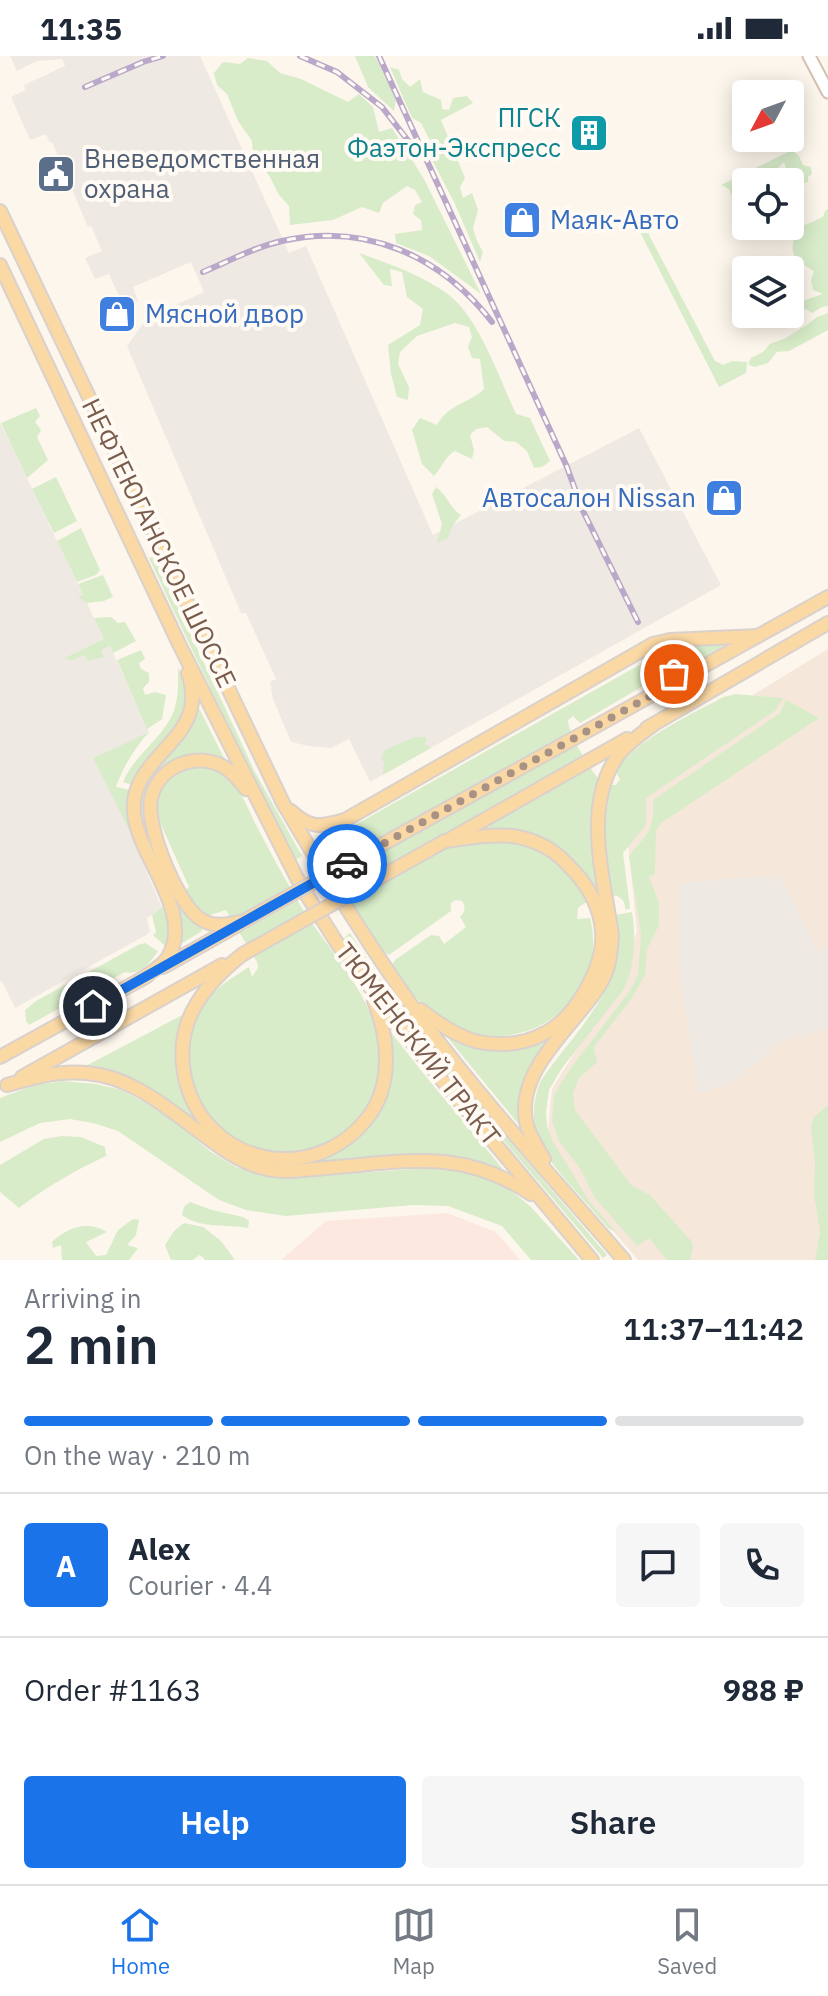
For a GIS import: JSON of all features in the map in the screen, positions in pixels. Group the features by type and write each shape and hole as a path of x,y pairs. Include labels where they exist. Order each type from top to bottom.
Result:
{"main road":[{"path":"809,56 828,92"},
{"name":"НЕФТЕЮГАНСКОЕ ШОССЕ","path":"0,211 283,803 323,871"},
{"name":"НЕФТЕЮГАНСКОЕ ШОССЕ","path":"0,265 180,646 264,814"},
{"path":"0,1057 140,980 228,927 244,921 828,597"},
{"path":"4,1087 653,725 828,623"},
{"path":"283,803 301,820 315,826 345,820 653,644 670,640 758,636"},
{"path":"140,980 161,965 174,941 175,920 134,813 135,796 141,781 175,737 192,705 192,687 180,646"},
{"path":"631,658 653,650 664,650 671,655 675,664 674,674 663,689"},
{"path":"391,976 434,1021 475,1041 496,1044 523,1041 557,1025 584,992 600,954 604,916 597,823 603,785 619,754 653,725"},
{"path":"228,927 197,918 177,890 150,821 151,797 163,776 177,765 197,760 209,761 226,768 264,814"},
{"name":"ТЮМЕНСКИЙ ТРАКТ","path":"264,814 301,886 366,984 592,1260"},
{"path":"323,871 322,858 327,844 345,820"},
{"path":"445,841 489,835 514,837 533,841 553,851 589,888 612,935 605,975 538,1066 527,1092 527,1125 552,1176"},
{"name":"ТЮМЕНСКИЙ ТРАКТ","path":"323,871 357,927 429,1029 485,1100 624,1260"},
{"path":"243,954 216,978 196,1004 185,1031 182,1061 188,1091 204,1120 238,1148 263,1157 292,1159 327,1150 348,1137 376,1105 385,1076 386,1046 382,1024 366,984"},
{"path":"4,1087 43,1075 100,1073 148,1095 228,1153 259,1167 296,1171 420,1161 472,1165 508,1179 554,1214"}],"shaded area":[{"path":"10,56 200,56 289,253 306,246 433,535 639,428 721,585 370,782 349,739 331,748 291,742 273,699 270,682 276,679 246,613 241,613 127,346 144,322 204,292 191,262 133,287 138,301 124,307 109,274 95,279 85,258 102,251 91,226 88,227 52,142 46,134 30,140 11,97 25,90 24,85 65,66 62,59 37,61 17,71"},
{"path":"0,422 149,732 93,758 130,832 162,908 147,918 150,932 146,935 15,1008 0,982"},
{"path":"828,649 828,1260 638,1260 546,1152 552,1089 613,991 637,932 621,776"},
{"path":"780,876 817,951 828,945 828,1029 783,1040 734,1082 699,1093 681,985 678,884"},
{"path":"447,1213 496,1232 520,1260 281,1260 326,1221"}],"green space":[{"path":"355,56 375,56 396,99 394,111 368,87"},
{"path":"248,58 267,61 280,73 301,79 348,102 359,94 373,107 379,132 392,128 424,179 481,294 429,256 396,243 395,234 422,230 421,220 413,214 415,205 422,202 415,190 407,186 383,203 379,213 362,207 333,220 290,225 289,206 253,155 252,141 238,121 227,94 217,85 214,73 223,62 240,64"},
{"path":"390,67 399,70 410,87 420,79 423,92 441,100 442,109 449,110 453,98 467,96 473,103 441,120 465,178 460,187 463,198 472,193 478,210 473,228 483,252 480,262 430,156 435,150 421,123 412,118"},
{"path":"788,152 794,152 803,165 811,167 812,174 804,183 804,168 786,168 784,162 778,168 755,168"},
{"path":"732,180 732,196 729,189 721,185"},
{"path":"828,209 828,306 812,313 804,310 804,301 823,294 813,290 811,280 814,271 804,265 804,256 795,256 793,249 794,240 804,240 804,225 823,217"},
{"path":"665,212 650,227 649,235 715,361 723,365 732,361 747,362 746,373 719,387 637,226"},
{"path":"359,253 428,282 460,305 488,350 516,414 530,418 550,461 534,468 527,451 516,442 504,441 487,427 476,429 470,435 474,450 472,459 455,451 434,476 422,464 412,430 420,418 437,425 447,412 484,389 480,359 472,358 468,347 472,337 469,327 455,323 417,336 400,352 398,364 409,387 408,400 397,397 388,345 420,325 423,309 407,297 402,272 390,269 392,286 384,285"},
{"path":"828,313 828,330 789,351 777,352 768,363 754,367 748,364 751,358 770,344 804,328 817,317"},
{"path":"36,408 40,416 35,422 41,430 37,437 48,460 27,478 1,423"},
{"path":"56,477 77,521 54,533 32,489"},
{"path":"436,487 461,515 447,539 437,543 442,524 432,494"},
{"path":"81,528 100,570 96,575 77,582 57,541"},
{"path":"154,556 255,772 302,856 296,860 149,558"},
{"path":"103,575 113,597 87,603 78,597 83,595 78,584"},
{"path":"111,617 118,623 125,622 136,641 113,653 110,646 101,650 104,657 88,661 85,655 71,661 65,658 104,639 94,618"},
{"path":"729,643 680,670 677,658 664,645"},
{"path":"141,650 145,659 139,663 141,669 149,673 149,682 143,688 145,695 155,692 166,695 162,719 147,729 117,660"},
{"path":"657,655 667,660 667,672 580,723 573,716 568,720 571,733 585,759 598,778 606,783 616,785 620,779 615,771 651,738 723,697 736,694 783,698 776,710 646,798 646,825 623,853 630,908 626,910 621,898 604,896 578,908 577,919 590,918 593,944 589,969 578,991 563,1010 543,1024 520,1033 494,1036 468,1032 444,1021 415,996 392,965 431,935 439,936 444,944 466,927 460,917 464,910 462,901 451,903 451,911 389,955 334,876 330,856 334,844 348,829"},
{"path":"178,667 186,692 181,717 132,785 123,782 173,713"},
{"path":"786,700 819,718 661,823 656,831 655,874 649,877 659,903 659,925 647,949 645,975 632,998 594,1047 597,1062 579,1078 573,1093 575,1110 631,1185 650,1195 692,1242 690,1260 667,1260 649,1238 637,1246 595,1198 579,1167 559,1141 552,1121 554,1096 638,975 641,934 629,856 651,825 653,800 780,713"},
{"path":"197,704 225,760 205,756 187,758 162,770 154,779 148,789 145,810 154,847 141,816 142,793 163,753"},
{"path":"149,732 130,758 116,787 130,790 130,832 93,758"},
{"path":"415,737 427,737 425,744 431,748 383,775 381,758 385,750"},
{"path":"201,766 223,774 237,788 300,905 349,976 375,1026 380,1053 378,1081 365,1109 343,1135 332,1143 314,1149 279,1155 238,1141 211,1118 194,1087 189,1051 201,1009 228,980 249,967 252,977 258,968 226,910 207,916 200,924 202,931 181,944 165,946 153,935 156,932 152,915 189,887 158,818 158,796 170,778 180,771"},
{"path":"632,912 634,951 624,989 562,1068 549,1090 546,1111 552,1140 589,1201 617,1233 608,1228 551,1161 538,1138 534,1113 540,1082 591,1014 607,986 615,958 616,915"},
{"path":"350,933 396,1003 435,1053 607,1255 603,1258 393,1008 344,938"},
{"path":"145,943 158,951 140,970 125,972 29,1025 26,1021 25,1010 36,1001"},
{"path":"186,1013 178,1043 178,1075 188,1106 209,1133 123,1076 84,1067"},
{"path":"558,1029 541,1058 525,1132 443,1032 489,1047"},
{"path":"389,1030 507,1174 480,1163 447,1157 288,1166 269,1164 291,1164 329,1156 353,1140 379,1108"},
{"path":"63,1081 122,1090 176,1123 211,1152 236,1167 262,1175 288,1178 454,1168 482,1176 508,1188 531,1207 579,1260 531,1260 502,1226 448,1206 413,1205 286,1216 246,1210 219,1200 118,1131 93,1123 70,1119 40,1123 0,1142 0,1098 35,1085"},
{"path":"828,1105 828,1260 815,1260 820,1232 814,1194 811,1126 814,1117"},
{"path":"81,1137 105,1147 106,1156 61,1179 19,1208 0,1192 0,1165 44,1139"},
{"path":"190,1202 243,1217 249,1221 248,1228 205,1224 189,1219 182,1215 184,1207"},
{"path":"133,1219 139,1220 136,1235 127,1245 138,1248 129,1260 62,1260 61,1245 53,1248 52,1242 65,1232 92,1226 107,1232 86,1242 96,1256 106,1255 118,1230"},
{"path":"184,1223 203,1227 221,1241 235,1260 204,1260 199,1255 193,1260 171,1260 165,1245"}],"railway":[{"path":"85,87 163,56"},
{"path":"300,56 337,72 382,107 413,147"},
{"path":"379,56 567,467 582,509 638,622"},
{"path":"203,272 282,241 313,236 343,236 372,241 425,262 472,299 492,322"}],"way so far":[{"path":"347,864 663,689 674,674"}],"place":[{"name":"ПГСК Фаэтон-Экспресс","path":"589,133"},
{"name":"Вневедомственная охрана","path":"56,174"},
{"name":"Маяк-Авто","path":"522,220"},
{"name":"Мясной двор","path":"117,314"},
{"name":"Автосалон Nissan","path":"724,498"}],"route":[{"path":"93,1006 347,864"}]}
